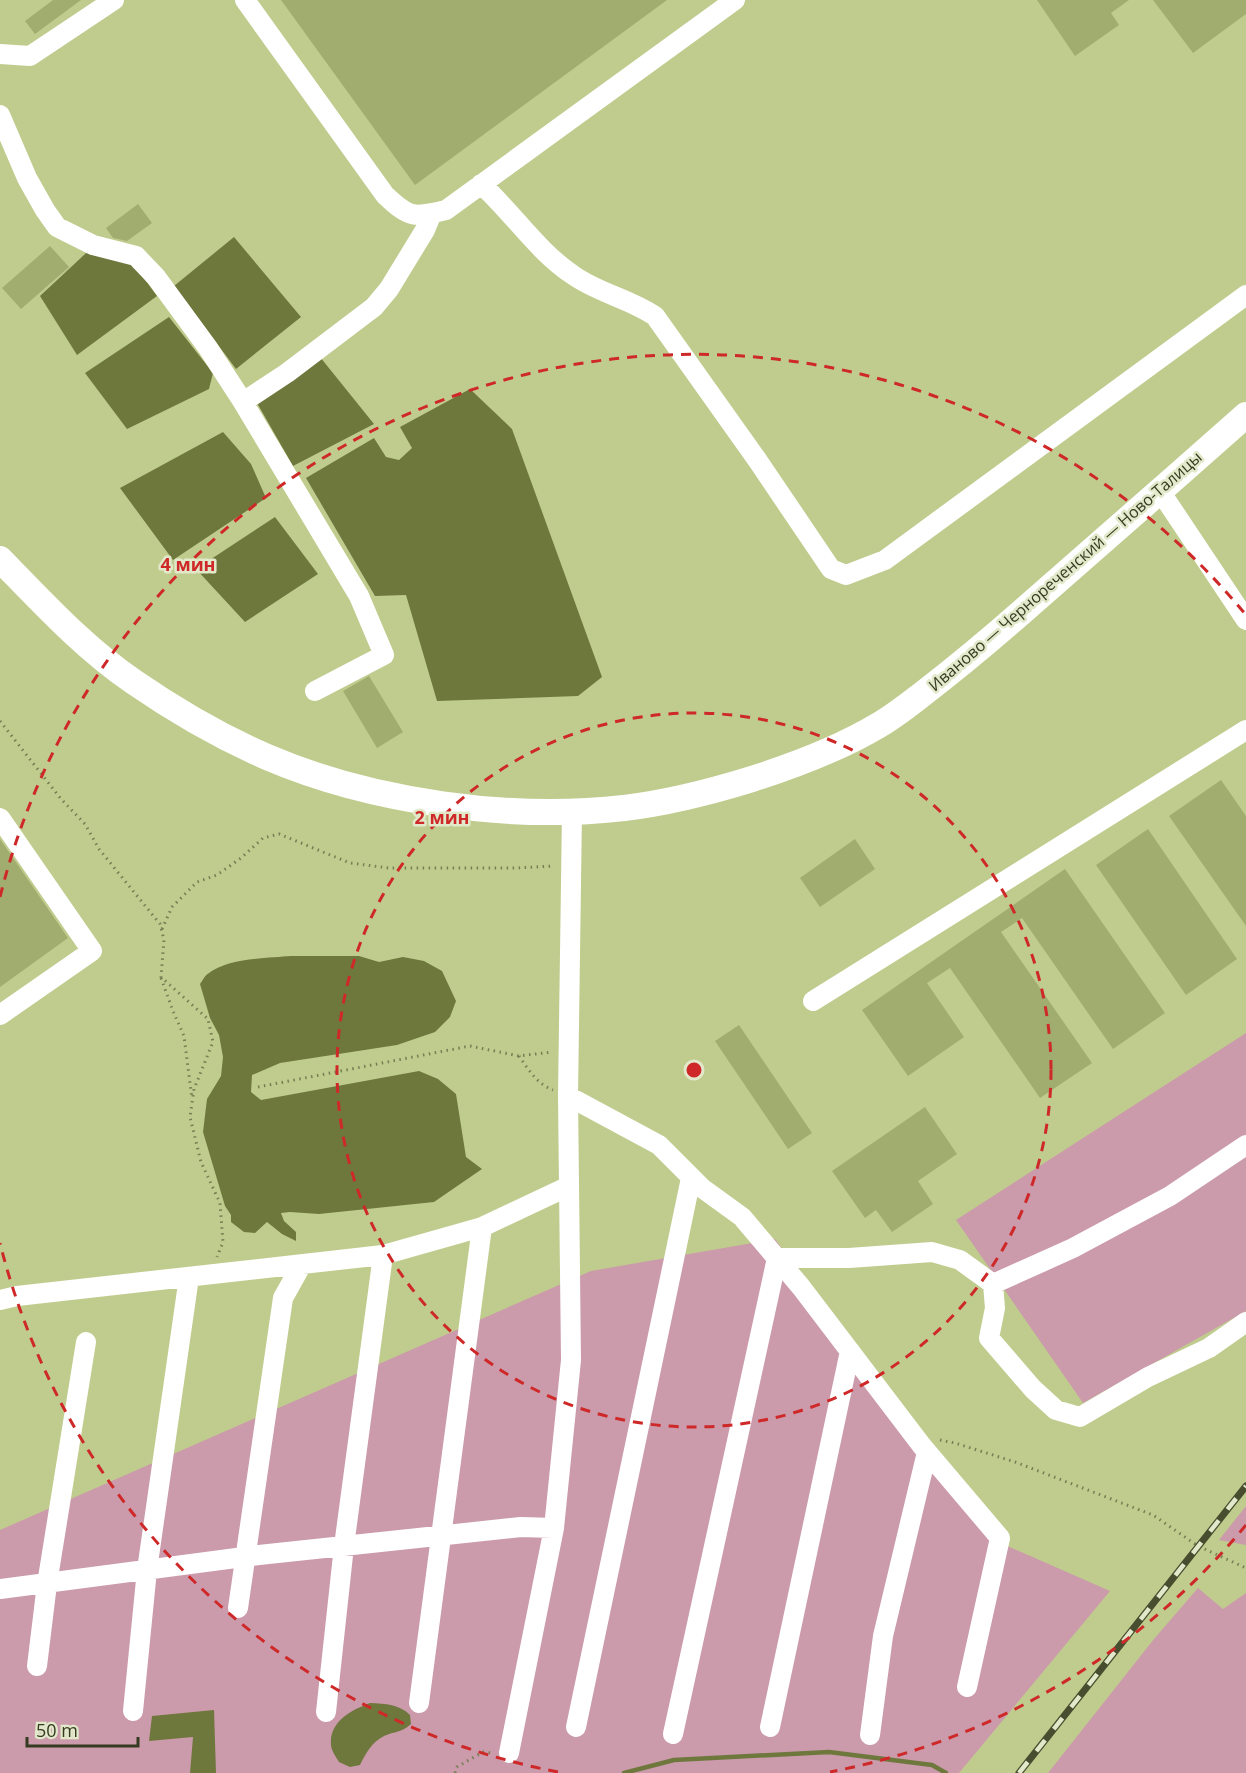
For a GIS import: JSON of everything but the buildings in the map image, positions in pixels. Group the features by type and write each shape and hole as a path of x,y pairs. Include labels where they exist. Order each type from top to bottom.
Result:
{"main road":[{"name":"Иваново — Чернореченский — Ново-Талицы","path":"0,559 76,635 130,680 219,734 269,758 324,777 380,792 448,806 511,811 623,808 726,787 787,768 845,744 881,724 960,666 1246,415"}],"street":[{"path":"0,54 30,56 114,0"},
{"path":"245,0 385,195 401,210 420,216 446,210 735,0"},
{"path":"0,115 27,178 57,227 93,245 136,256 156,277 243,402 359,596 384,655 315,691"},
{"path":"481,184 504,205 538,246 572,275 599,290 637,304 655,316 831,569 846,575 885,560 1246,295"},
{"path":"243,402 287,373 374,307 389,289 419,240 432,213"},
{"path":"1160,491 1246,620"},
{"path":"813,1001 1246,730"},
{"path":"509,1753 554,1528 571,1360 568,1048 572,811"},
{"path":"0,818 92,951 0,1015"},
{"path":"568,1096 658,1145 702,1188 742,1217 777,1258 927,1452 1000,1538 967,1687"},
{"path":"993,1284 1073,1248 1170,1196 1246,1145"},
{"path":"576,1727 692,1178"},
{"path":"0,1300 17,1296 383,1255 482,1227 569,1186"},
{"path":"419,1703 482,1227"},
{"path":"777,1258 849,1258 932,1252 960,1260 993,1284 995,1308 990,1338 1032,1389 1056,1410 1080,1417 1148,1377 1209,1348 1246,1322"},
{"path":"327,1712 344,1546 383,1255"},
{"path":"673,1734 777,1258"},
{"path":"238,1608 283,1298 302,1264"},
{"path":"133,1711 147,1570 194,1276"},
{"path":"37,1666 47,1584 86,1342"},
{"path":"770,1727 850,1351"},
{"path":"870,1735 883,1636 927,1452"},
{"path":"0,1589 244,1557 521,1527 554,1528"}],"path":[{"path":"0,721 61,799 85,824 99,849 160,924 164,940 161,976 184,1036 192,1104"},
{"path":"161,931 172,907 197,882 217,875 263,838 279,834 351,863 389,868 517,868 562,865 571,862"},
{"path":"161,976 208,1019 213,1042 195,1089 190,1117 201,1162 220,1203 223,1242 214,1262 194,1276"},
{"path":"258,1087 470,1047 519,1056 568,1048"},
{"path":"519,1056 534,1077 545,1087 568,1096"},
{"path":"915,1436 955,1443 1015,1462 1153,1515 1198,1546 1246,1568"},
{"path":"455,1773 457,1767 483,1752 509,1753"}],"shaded area":[{"path":"234,237 301,317 236,369 174,286"},
{"path":"99,241 121,247 157,296 77,355 40,296"},
{"path":"169,317 213,373 209,389 127,429 85,373"},
{"path":"312,347 374,424 293,466 249,389"},
{"path":"470,389 512,429 602,677 578,696 437,701 406,595 375,596 306,478 374,438 386,457 399,460 412,448 400,427"},
{"path":"223,432 251,464 266,498 173,560 120,488"},
{"path":"275,517 318,574 245,622 196,569"},
{"path":"291,956 359,956 379,962 403,957 424,961 442,971 456,1001 450,1017 435,1032 397,1045 280,1063 252,1075 251,1092 261,1100 419,1071 438,1079 456,1094 466,1157 482,1169 434,1202 319,1214 281,1213 284,1221 296,1232 296,1241 282,1234 267,1222 255,1233 244,1232 231,1222 231,1215 225,1206 203,1132 207,1099 221,1076 223,1057 219,1035 210,1018 200,984 205,976 227,964"},
{"path":"1246,1033 1246,1311 1083,1403 956,1220"},
{"path":"775,1239 996,1541 1110,1591 959,1773 0,1773 0,1530 591,1271"},
{"path":"1246,1506 1246,1545 1219,1540"},
{"path":"1198,1588 1223,1609 1246,1593 1246,1773 1048,1773 1154,1639"},
{"path":"370,1703 387,1704 401,1709 410,1715 411,1724 379,1739 369,1749 360,1765 350,1767 336,1758 331,1747 331,1737 343,1718"},
{"path":"214,1710 216,1773 190,1773 193,1737 149,1741 152,1716"}],"waterway":[{"path":"624,1773 674,1760 829,1752 932,1765 946,1773"}],"railway":[{"path":"1019,1773 1246,1486"}]}
